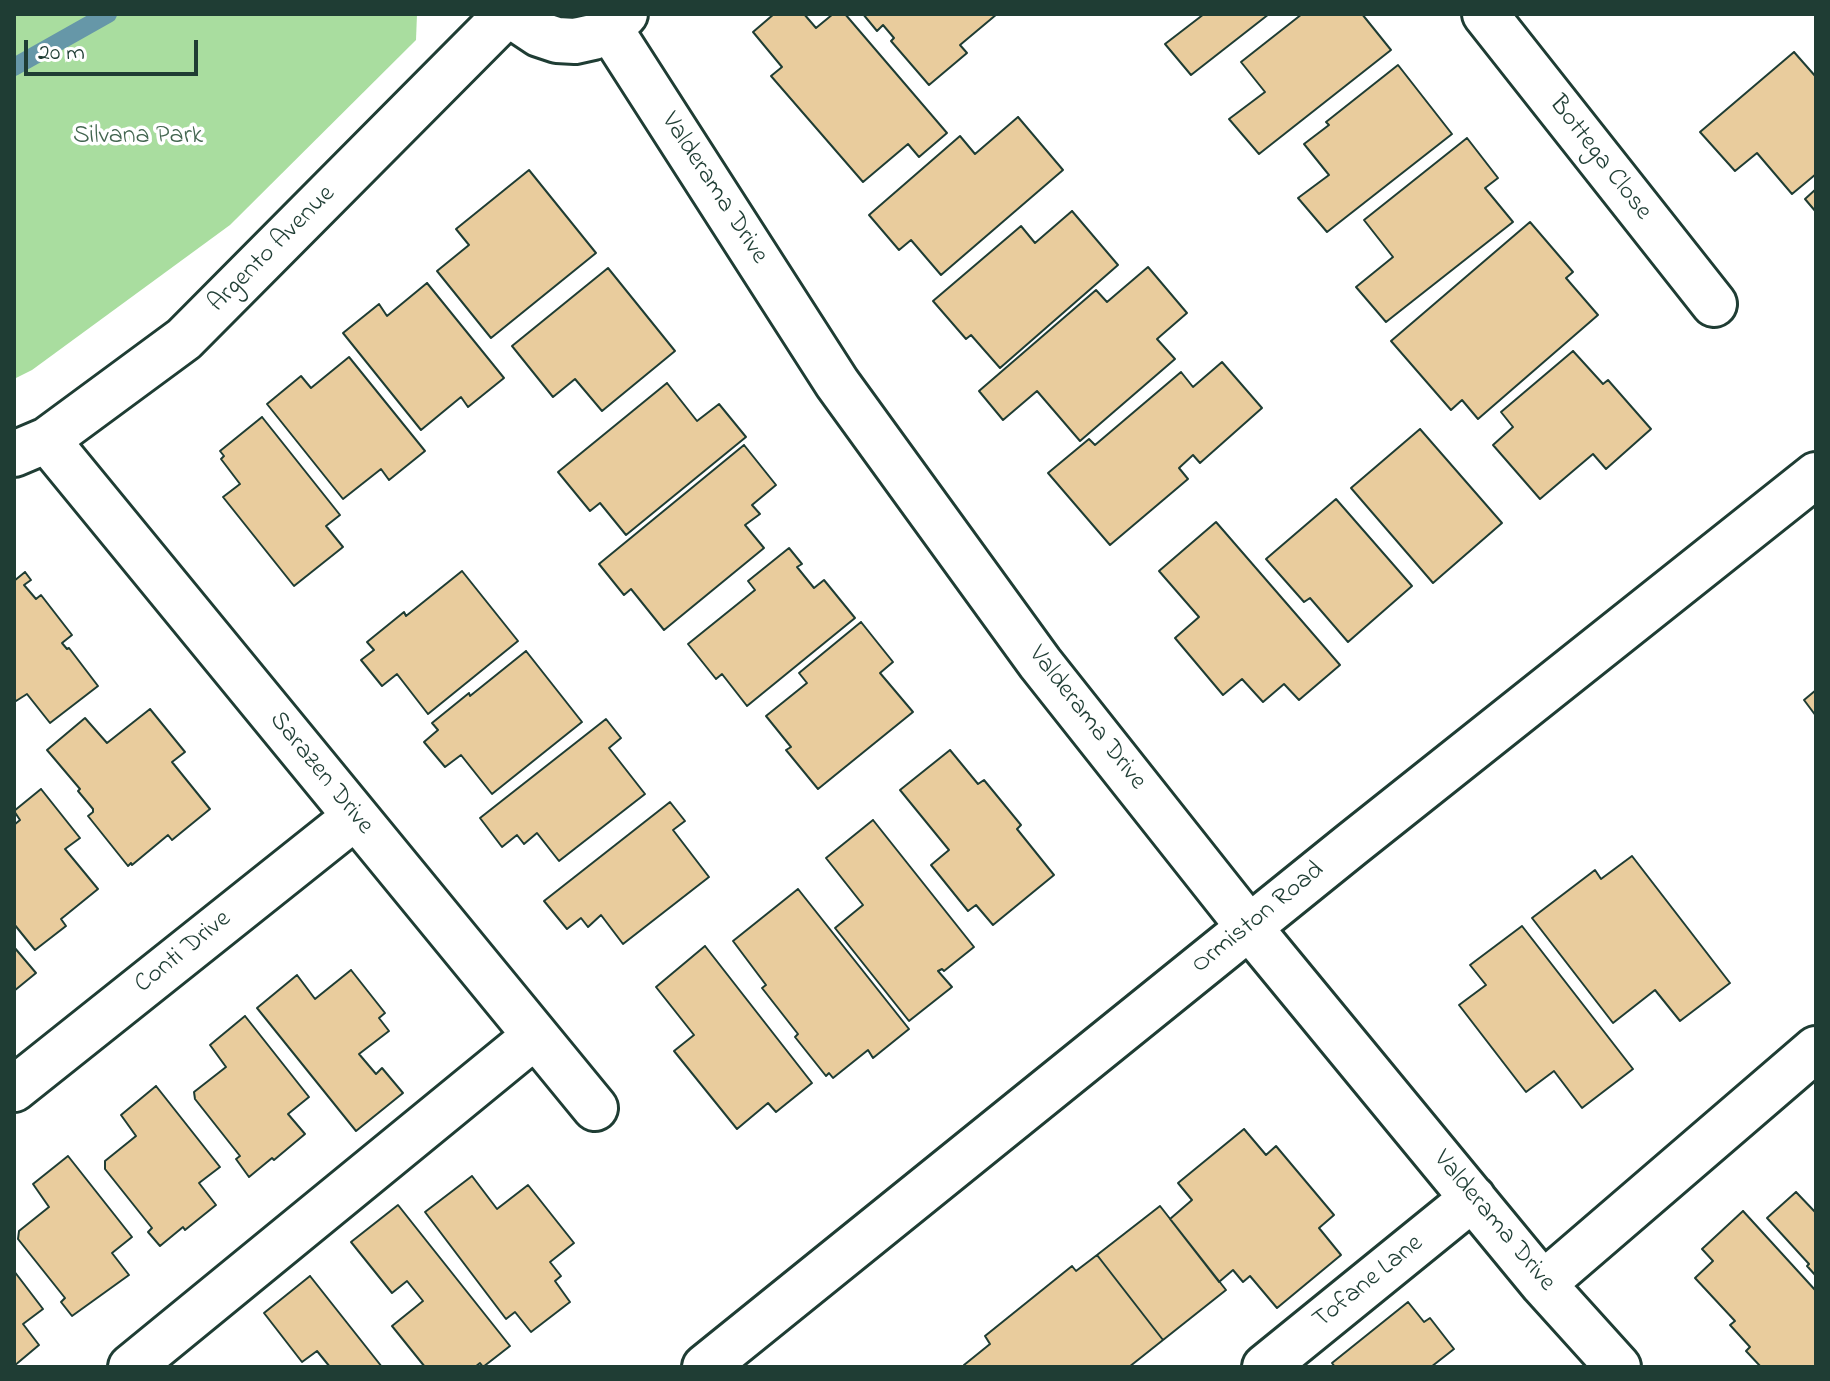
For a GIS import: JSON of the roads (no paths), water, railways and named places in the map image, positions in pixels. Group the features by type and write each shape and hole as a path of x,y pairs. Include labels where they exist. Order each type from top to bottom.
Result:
{"street":[{"name":"Argento Avenue","path":"30,447 184,339 507,14"},
{"path":"514,14 539,34 557,40 575,41 593,37 618,21"},
{"name":"Bottega Close","path":"1485,14 1714,304"},
{"name":"Valderama Drive","path":"618,21 837,383 1040,663 1249,927 1543,1284 1618,1367"},
{"name":"Sarazen Drive","path":"30,447 355,817 595,1108"},
{"name":"Ormiston Road","path":"705,1367 1249,927 1816,475"},
{"name":"Conti Drive","path":"14,1089 355,817"},
{"path":"131,1367 535,1036"},
{"path":"1543,1284 1816,1049"},
{"name":"Tofane Lane","path":"1265,1367 1473,1198"}],"waterway":[{"path":"14,67 108,14"}],"park label":[{"name":"Silvana Park","path":"138,138"}]}
